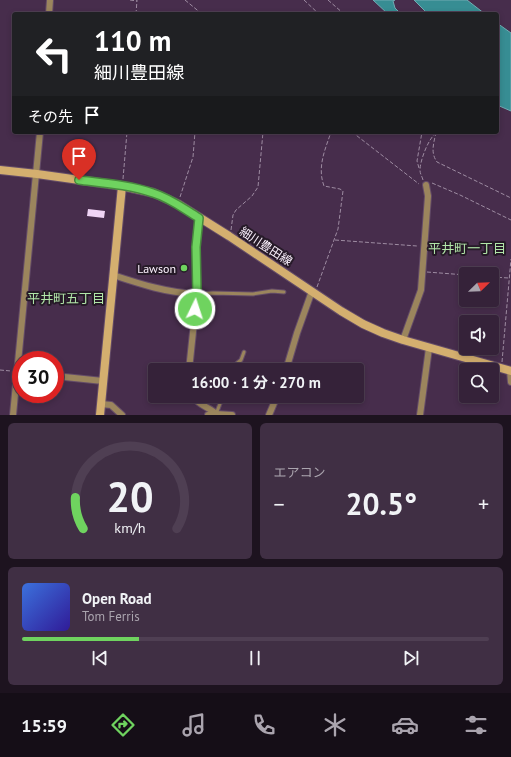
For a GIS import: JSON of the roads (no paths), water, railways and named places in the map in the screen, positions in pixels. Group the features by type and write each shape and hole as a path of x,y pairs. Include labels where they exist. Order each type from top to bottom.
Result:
{"main road":[{"name":"細川豊田線","path":"0,170 122,186 154,193 178,204 363,324 402,340 511,371"},
{"path":"100,415 122,186"}],"street":[{"path":"49,12 50,0"},
{"path":"21,351 40,134"},
{"path":"402,340 421,290 428,196 426,186"},
{"path":"190,363 197,294 196,247 199,218"},
{"path":"113,275 179,293 197,294"},
{"path":"288,363 297,333 314,292"},
{"path":"420,415 429,348"},
{"path":"511,371 511,382"},
{"path":"64,377 103,381"},
{"path":"13,415 15,403"},
{"path":"200,403 214,411 216,415"},
{"path":"269,415 274,403"},
{"path":"102,404 111,405 122,415"},
{"path":"208,415 232,415"}],"lane":[{"path":"197,294 253,294 272,291 284,292"},
{"path":"237,363 241,360 244,352"},
{"path":"216,415 220,403"}],"place":[{"name":"Lawson","path":"184,268"}],"district":[{"name":"平井町一丁目","path":"467,248"},
{"name":"平井町五丁目","path":"66,298"}]}
